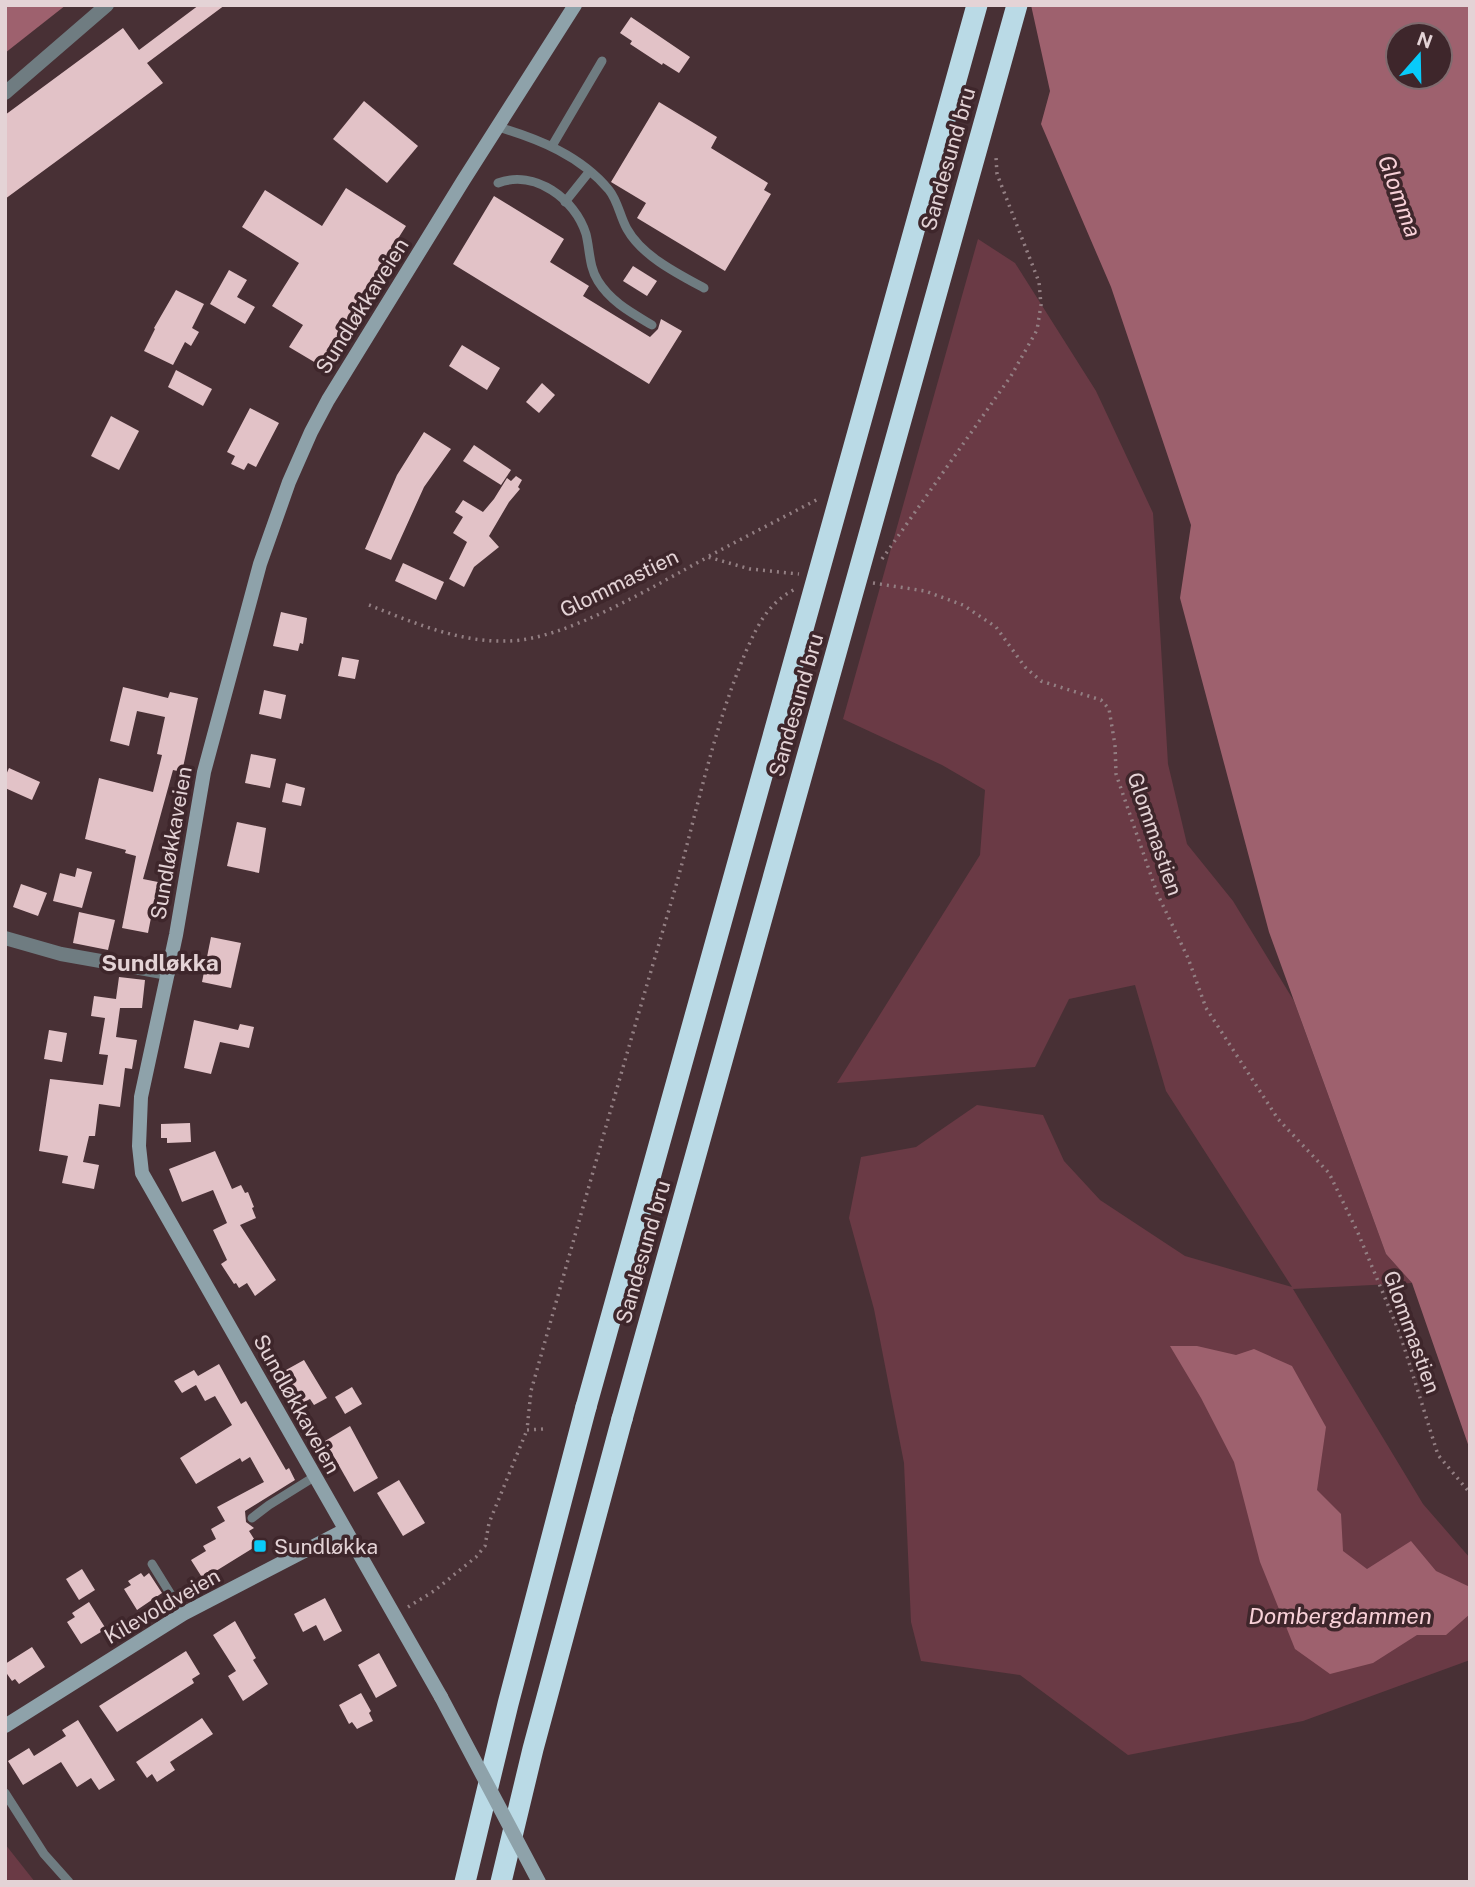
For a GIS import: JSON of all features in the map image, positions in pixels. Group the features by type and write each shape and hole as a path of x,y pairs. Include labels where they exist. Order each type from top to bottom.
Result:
{"highway":[{"name":"Sandesund bru","path":"465,1882 508,1704 586,1408 976,5"},
{"name":"Sandesund bru","path":"500,1882 622,1419 1017,5"}],"main road":[{"name":"Sundløkkaveien","path":"539,1882 396,1614 345,1531 142,1173 139,1146 141,1097 168,973 208,760 253,587 289,482 328,400 575,5"},
{"name":"Kilevoldveien","path":"6,1725 183,1614 345,1531"}],"street":[{"path":"5,93 107,5"},
{"path":"5,938 61,954 168,973"}],"lane":[{"path":"552,146 602,61"},
{"path":"498,127 552,146 589,172 609,191 634,240 679,274 704,288"},
{"path":"565,202 589,172"},
{"path":"498,183 509,178 525,178 549,187 577,213 586,233 597,280 620,306 652,326"},
{"path":"252,1518 314,1477"},
{"path":"152,1564 183,1614"},
{"path":"5,1793 44,1854 69,1882"}],"path":[{"path":"708,557 827,495"},
{"name":"Glommastien","path":"369,605 427,628 472,638 508,641 548,634 599,614 708,557 750,569 802,574"},
{"name":"Glommastien","path":"866,582 925,592 962,605 996,626 1025,667 1041,681 1101,700 1109,709 1115,745 1116,774 1157,893 1188,958 1206,1008 1278,1119 1329,1173 1358,1233 1400,1334 1438,1455 1470,1493"},
{"path":"396,1614 434,1591 476,1557 485,1546 489,1523 527,1430"}],"shaded area":[{"path":"978,239 1015,263 1096,391 1153,513 1168,764 1187,844 1233,901 1294,1001 1386,1254 1412,1283 1293,1289 1423,1504 1470,1558 1470,1660 1303,1721 1128,1755 1020,1675 921,1661 911,1622 904,1463 874,1309 849,1218 861,1157 916,1147 977,1105 1043,1115 1064,1161 1100,1200 1185,1256 1292,1287 1166,1091 1135,985 1069,999 1035,1067 837,1083 980,855 985,790 942,765 843,719"},
{"path":"5,1844 35,1882 5,1882"}],"water":[{"path":"5,5 66,5 5,53"},
{"name":"Glomma","path":"1031,5 1470,5 1470,1450 1412,1283 1386,1254 1269,932 1180,598 1191,525 1111,287 1041,124 1050,91"},
{"name":"Dombergdammen","path":"1170,1346 1197,1346 1236,1355 1254,1349 1292,1366 1326,1427 1317,1490 1341,1514 1343,1551 1367,1569 1411,1541 1436,1571 1470,1587 1470,1614 1446,1635 1417,1635 1373,1663 1330,1674 1295,1649 1260,1562 1234,1462"}],"building":[{"path":"199,5 225,5 147,63 163,83 5,199 5,115 123,28 139,50"},
{"path":"631,17 690,57 679,73 630,44 632,41 620,33"},
{"path":"364,101 418,146 387,183 333,139"},
{"path":"659,102 717,137 711,148 768,183 764,190 771,194 725,271 637,218 646,203 611,182"},
{"path":"346,188 406,226 392,248 399,252 358,318 353,316 321,366 289,347 303,325 272,306 299,263 242,227 265,190 322,226"},
{"path":"494,196 564,239 550,262 589,286 583,296 650,337 658,329 661,319 682,331 649,384 453,264"},
{"path":"633,266 657,281 647,296 623,281"},
{"path":"229,270 247,280 237,297 255,307 245,324 210,304"},
{"path":"176,290 204,304 192,328 199,332 191,346 185,342 173,365 144,351"},
{"path":"462,345 500,368 487,390 449,366"},
{"path":"176,370 212,389 203,406 168,387"},
{"path":"542,383 555,395 539,413 526,402"},
{"path":"250,408 279,423 256,467 248,463 244,470 231,464 235,456 227,452"},
{"path":"111,416 139,431 119,470 91,456"},
{"path":"424,432 451,449 424,487 391,560 365,549 397,475"},
{"path":"474,445 511,470 501,485 463,461"},
{"path":"516,476 522,480 518,487 520,489 489,536 499,547 474,567 464,587 449,579 467,542 453,533 463,517 455,512 463,500 483,512 507,478 511,481"},
{"path":"403,563 444,582 436,600 395,581"},
{"path":"281,612 307,618 303,644 300,643 298,651 273,646"},
{"path":"342,657 359,660 355,679 338,676"},
{"path":"123,687 168,698 170,692 198,698 182,772 173,770 143,879 158,882 148,933 122,928 136,856 125,853 126,850 85,839 99,778 153,792 162,755 157,754 165,717 137,711 129,746 110,741"},
{"path":"264,690 286,695 281,719 259,714"},
{"path":"251,754 276,759 270,788 245,783"},
{"path":"9,768 40,782 32,800 5,788 5,777"},
{"path":"286,783 305,788 301,806 282,802"},
{"path":"237,822 266,828 259,873 227,866"},
{"path":"77,868 92,872 82,908 53,901 60,873 75,877"},
{"path":"21,884 47,893 38,916 13,907"},
{"path":"79,912 115,920 108,950 73,943"},
{"path":"211,937 241,943 231,988 202,982"},
{"path":"119,977 145,980 142,1008 120,1008 116,1037 137,1040 132,1069 125,1068 120,1107 99,1104 95,1136 89,1136 83,1162 99,1165 94,1189 62,1183 68,1156 39,1151 50,1079 103,1085 108,1055 99,1054 105,1018 91,1016 94,996 116,999"},
{"path":"194,1020 238,1030 240,1024 254,1027 249,1048 220,1042 211,1074 184,1068"},
{"path":"49,1030 67,1033 62,1062 44,1059"},
{"path":"190,1123 191,1142 167,1143 167,1138 161,1138 161,1124"},
{"path":"215,1151 232,1189 241,1185 245,1193 248,1192 256,1218 240,1225 276,1280 255,1296 247,1283 239,1288 234,1284 221,1264 227,1260 213,1230 227,1223 213,1190 182,1202 169,1169"},
{"path":"304,1360 327,1398 314,1405 310,1399 302,1403 287,1376 289,1375 286,1370"},
{"path":"219,1364 241,1404 246,1401 286,1470 289,1468 295,1480 245,1511 246,1522 254,1528 249,1531 258,1545 203,1579 191,1560 206,1551 203,1546 216,1539 211,1529 225,1521 217,1507 264,1482 250,1457 242,1462 240,1458 196,1484 180,1458 232,1425 215,1396 205,1401 196,1385 182,1393 174,1381 194,1370 198,1376"},
{"path":"352,1387 362,1404 345,1414 335,1397"},
{"path":"350,1426 378,1478 354,1492 325,1441"},
{"path":"399,1480 425,1523 403,1536 377,1493"},
{"path":"82,1569 95,1590 79,1600 66,1579"},
{"path":"141,1573 144,1577 149,1573 162,1593 137,1610 124,1589 131,1585 128,1581"},
{"path":"325,1598 342,1631 324,1641 316,1625 303,1632 294,1614"},
{"path":"89,1602 106,1629 81,1644 67,1622 75,1617 72,1613"},
{"path":"235,1621 256,1658 253,1660 268,1684 243,1701 228,1676 236,1671 213,1635"},
{"path":"32,1647 45,1667 19,1684 15,1679 12,1681 5,1671 5,1664"},
{"path":"186,1651 200,1674 192,1679 194,1683 117,1732 99,1706"},
{"path":"379,1653 397,1686 376,1698 358,1665"},
{"path":"361,1693 371,1711 369,1713 373,1721 357,1729 352,1722 349,1724 339,1705"},
{"path":"202,1718 213,1734 170,1762 175,1770 157,1782 152,1774 147,1778 136,1762"},
{"path":"78,1720 115,1780 99,1790 91,1778 77,1787 61,1762 23,1785 8,1761 29,1748 34,1756 66,1736 62,1730"}],"place":[{"name":"Sundløkka","path":"260,1546"}],"district":[{"name":"Sundløkka","path":"160,962"}]}
